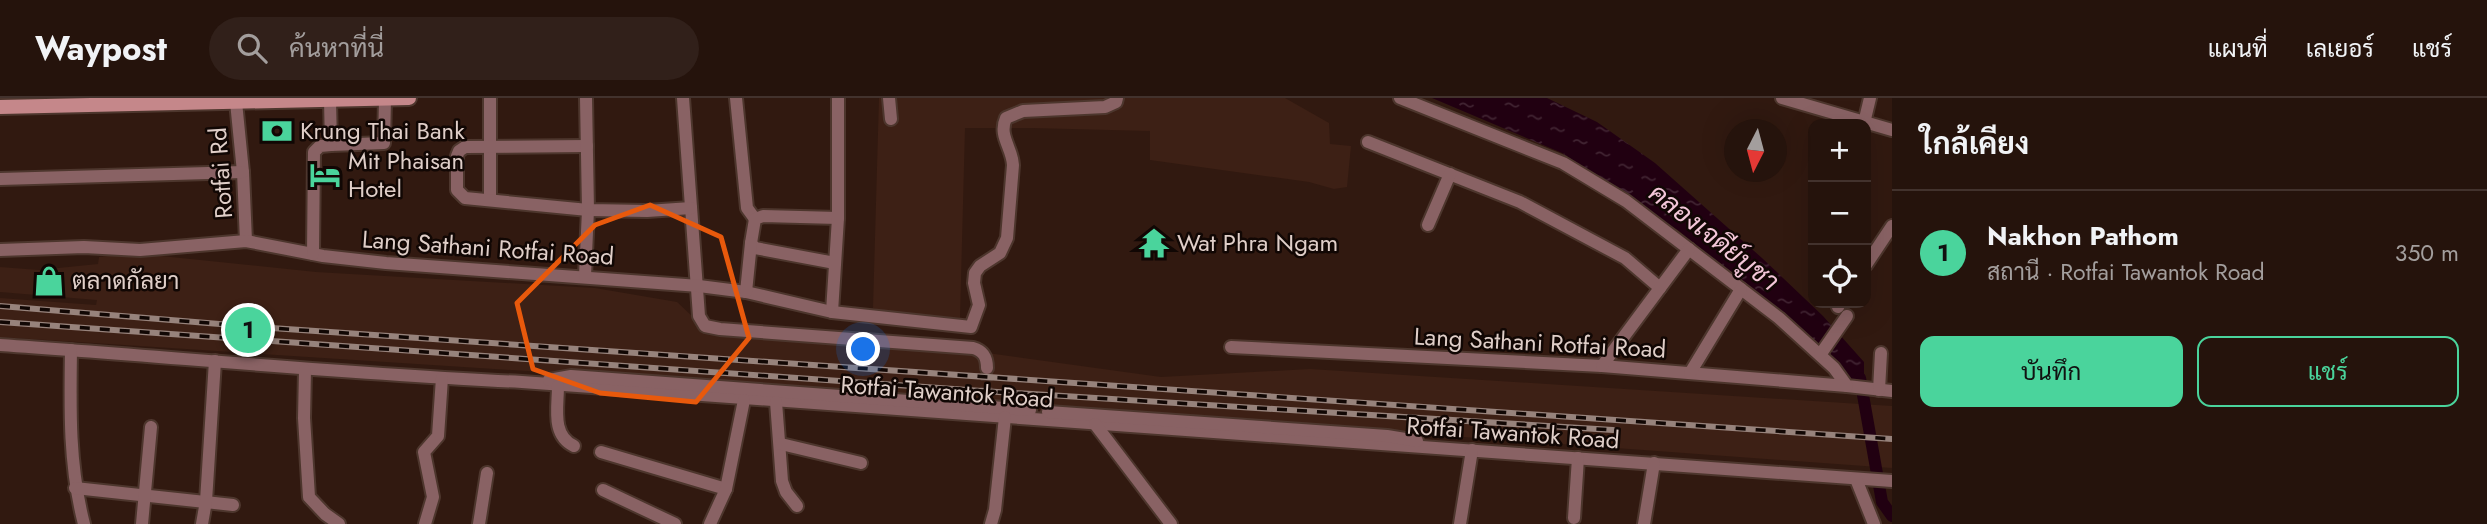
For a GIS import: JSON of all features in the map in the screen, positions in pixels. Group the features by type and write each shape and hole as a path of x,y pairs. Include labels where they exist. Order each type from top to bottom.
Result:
{"main road":[{"path":"0,107 409,98"}],"street":[{"path":"490,98 490,199"},
{"path":"584,276 589,210 586,98"},
{"path":"683,98 699,286 699,316 705,326 980,349 985,355 987,368"},
{"path":"736,98 747,208 755,219 746,292"},
{"path":"832,312 838,218 838,98"},
{"path":"889,98 891,119"},
{"name":"Lang Sathani Rotfai Road","path":"0,250 84,247 140,250 246,241 313,254 386,263 699,286 746,292 832,312 971,327 979,305 974,284 975,273 980,266 1000,253 1007,238 1013,165 1012,154 1005,143 1003,133 1006,118 1023,111 1105,107 1116,102 1117,98"},
{"path":"1400,98 1563,163 1626,201 1822,352 1849,387"},
{"path":"1782,98 1851,119"},
{"path":"1865,119 1870,98"},
{"path":"313,254 314,152 320,146 384,143 385,99"},
{"path":"330,100 331,145"},
{"name":"Rotfai Rd","path":"236,102 246,241"},
{"path":"1871,125 1892,130"},
{"path":"1368,142 1520,202 1625,258 1660,288"},
{"path":"587,146 464,147 458,151 457,156 457,190 465,198 589,210 647,211 691,208"},
{"path":"0,178 243,172"},
{"path":"1428,225 1450,173"},
{"path":"755,219 763,216 838,218"},
{"path":"1871,258 1892,226"},
{"path":"751,243 755,248 835,263"},
{"path":"1602,366 1689,249"},
{"path":"1690,373 1741,289"},
{"path":"1822,352 1842,312"},
{"name":"Rotfai Tawantok Road","path":"0,345 305,370 532,383 1889,481"},
{"name":"Lang Sathani Rotfai Road","path":"1231,346 1602,366 1881,390"},
{"path":"71,350 69,415 75,488 84,524"},
{"path":"1881,353 1881,390"},
{"path":"202,524 206,501 215,361"},
{"path":"305,370 304,418 309,497 339,524"},
{"path":"532,383 571,376 986,403 1387,436 1451,449"},
{"path":"425,524 433,497 425,452 438,436 442,378"},
{"path":"558,386 557,422 560,434 567,443 574,446"},
{"path":"711,524 726,489 744,400"},
{"path":"776,402 782,481 786,492 797,506"},
{"path":"991,524 995,510 1005,417"},
{"path":"1095,424 1171,524"},
{"path":"142,524 150,427"},
{"path":"781,444 861,463"},
{"path":"1460,524 1472,450"},
{"path":"601,452 726,489"},
{"path":"1574,517 1577,458"},
{"path":"1644,524 1654,463"},
{"path":"479,524 487,473"},
{"path":"1856,479 1874,524"},
{"path":"75,488 233,505"},
{"path":"603,490 675,524"}],"highlighted area":[{"path":"650,205 721,237 749,338 696,402 600,393 533,369 517,303 595,225"}],"shaded area":[{"path":"879,98 1285,98 1329,123 1330,144 1351,146 1347,187 1334,189 1309,182 1150,160 1150,131 965,128 960,318 881,311 873,308"},
{"path":"132,253 316,272 595,288 677,302 707,330 930,345 1161,377 1310,369 1892,406 1892,468 775,387 0,337 0,298 96,305 97,300 0,292 0,267 39,270 98,264 99,257"}],"water":[{"path":"1432,98 1547,98 1597,122 1655,163 1762,258 1808,302 1808,308 1815,308 1823,316 1864,362 1864,385 1851,382 1807,337 1679,231 1562,153"}],"waterway":[{"name":"คลองเจดีย์บูชา","path":"1860,378 1882,502 1892,516"}],"tunnel":[{"path":"986,399 987,368"}],"railway":[{"path":"0,306 257,327 1892,439"},
{"path":"0,322 982,391 1613,430"}],"place":[{"name":"Krung Thai Bank","path":"277,131"},
{"name":"Mit Phaisan Hotel","path":"325,175"},
{"name":"Wat Phra Ngam","path":"1154,243"},
{"name":"ตลาดกัลยา","path":"49,281"},
{"name":"Nakhon Pathom","path":"248,330"}]}
